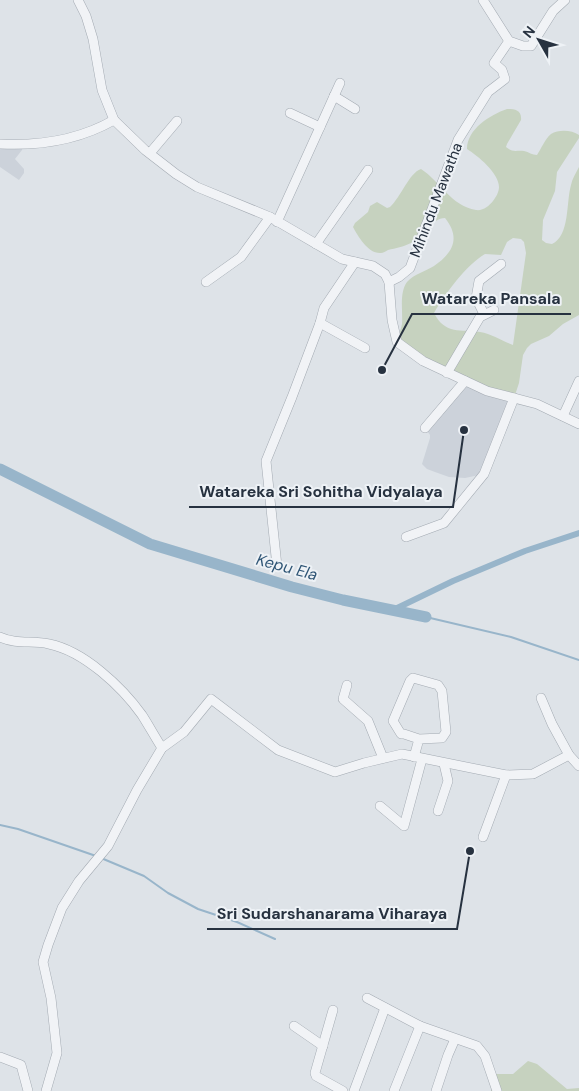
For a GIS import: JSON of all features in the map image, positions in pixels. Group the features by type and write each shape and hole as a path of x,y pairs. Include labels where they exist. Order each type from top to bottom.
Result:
{"street":[{"path":"78,0 86,16 93,39 102,90 114,120 150,153 197,188 273,219 342,260 373,266 384,274 389,282 392,320 397,342 423,361 487,391 537,404 579,424"},
{"path":"483,0 509,42 523,46 531,46 553,11 565,0"},
{"name":"Mihindu Mawatha","path":"389,282 410,268 458,140 488,92 505,79 502,70 494,62 509,42"},
{"path":"206,282 240,257 273,219 320,127 340,83"},
{"path":"334,96 355,109"},
{"path":"290,113 320,127"},
{"path":"0,144 22,145 58,141 98,130 114,120"},
{"path":"150,153 177,121"},
{"path":"316,244 368,170"},
{"path":"277,566 266,461 320,323 324,308 354,262"},
{"path":"484,314 476,298 479,281 501,264"},
{"path":"447,373 480,317 494,310"},
{"path":"320,323 365,348"},
{"path":"425,428 465,381"},
{"path":"563,416 579,381"},
{"path":"406,537 444,523 484,474 514,398"},
{"path":"0,637 11,642 48,644 71,650 115,685 142,715 162,748"},
{"path":"414,678 438,686 442,691 446,732 442,738 419,739 401,734 393,721 410,681 414,678"},
{"path":"347,685 343,699 368,721 382,758"},
{"path":"541,698 552,724 569,754 579,766"},
{"path":"46,1091 57,1053 51,998 43,962 62,908 79,881 108,846 136,790 162,748 184,732 211,699 278,750 336,772 402,754 506,775 533,774 569,754"},
{"path":"380,806 404,826 418,758 419,739"},
{"path":"438,811 448,781 444,764"},
{"path":"483,837 506,775"},
{"path":"367,998 420,1026 477,1046 485,1056 498,1091"},
{"path":"354,1091 385,1008"},
{"path":"333,1010 314,1073 343,1091"},
{"path":"294,1026 323,1046"},
{"path":"394,1091 420,1026"},
{"path":"436,1091 455,1038"},
{"path":"0,1057 21,1065 28,1091"}],"shaded area":[{"path":"0,144 23,145 22,150 15,159 24,169 24,173 19,180 0,167"},
{"path":"465,381 514,398 484,474 465,478 449,477 427,469 422,464 430,438 425,428"}],"green space":[{"path":"513,109 520,114 521,120 506,147 513,151 524,151 537,155 554,132 565,131 579,135 579,138 557,172 555,191 543,220 542,240 552,244 562,234 565,226 569,192 579,167 579,315 563,324 549,336 531,344 527,348 523,355 519,383 514,398 461,380 397,342 402,324 403,291 407,282 441,261 453,245 453,232 445,218 431,224 411,243 381,253 376,253 368,248 353,227 368,212 370,206 377,202 387,208 390,207 413,175 421,169 467,208 481,210 488,206 498,193 499,187 496,176 487,165 467,149 468,142 475,129 487,119 500,112","holes":["513,238 521,239 524,242 526,253 513,345 484,333 454,330 443,325 434,313 463,272 485,254 501,255 507,242"]},
{"path":"528,1061 537,1064 567,1089 579,1088 579,1091 491,1091 494,1074 513,1074"}],"waterway":[{"name":"Kepu Ela","path":"0,469 150,544 292,587 343,600 426,617"},
{"path":"393,610 453,581 525,551 579,533"},
{"name":"Kepu Ela","path":"426,617 511,637 579,660"},
{"path":"0,825 18,829 96,856"},
{"path":"101,858 144,876 168,893 198,909 237,922 275,939"}],"place":[{"name":"Watareka Pansala","path":"382,370"},
{"name":"Watareka Sri Sohitha Vidyalaya","path":"464,430"},
{"name":"Sri Sudarshanarama Viharaya","path":"470,851"}]}
